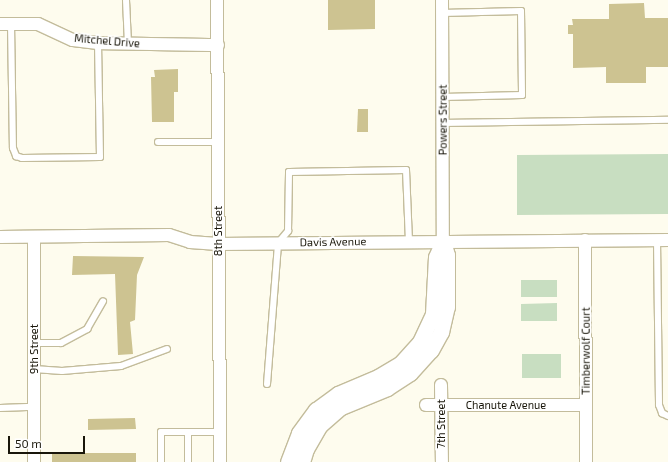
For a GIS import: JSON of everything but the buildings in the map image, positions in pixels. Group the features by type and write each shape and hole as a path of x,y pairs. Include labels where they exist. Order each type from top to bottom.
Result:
{"street":[{"name":"8th Street","path":"218,0 220,462"},
{"name":"Powers Street","path":"442,0 443,241"},
{"name":"Mitchel Drive","path":"5,24 38,24 73,40 98,43 218,45"},
{"name":"Davis Avenue","path":"0,237 169,235 190,242 218,244 409,241 663,240"},
{"name":"9th Street","path":"34,237 34,462"},
{"name":"Timberwolf Court","path":"585,240 586,462"},
{"path":"288,462 300,432 316,410 338,394 378,377 401,363 420,342 433,314 436,257 443,241"},
{"path":"302,462 306,449 320,425 341,407 387,388 410,373 431,350 441,332 447,307 447,255 443,241"},
{"name":"7th Street","path":"441,385 442,462"},
{"name":"Chanute Avenue","path":"426,406 586,405"}],"lane":[{"path":"126,0 128,44"},
{"path":"442,13 521,11 522,95 443,97"},
{"path":"5,24 13,148 16,156 22,158 100,157 98,43"},
{"path":"442,123 668,120"},
{"path":"158,142 218,142"},
{"path":"267,384 278,243 288,231 289,172 406,170 409,241"},
{"path":"663,240 659,405 662,413 668,416"},
{"path":"34,343 60,343 87,329 103,301"},
{"path":"34,369 62,371 121,366 167,348"},
{"path":"0,408 34,407"},
{"path":"161,462 161,432 220,432"},
{"path":"188,432 188,462"}],"green space":[{"path":"668,154 668,214 517,215 517,155"},
{"path":"521,280 557,280 557,297 521,297"},
{"path":"557,303 557,321 521,321 521,304"},
{"path":"522,354 561,354 561,378 522,378"}]}
